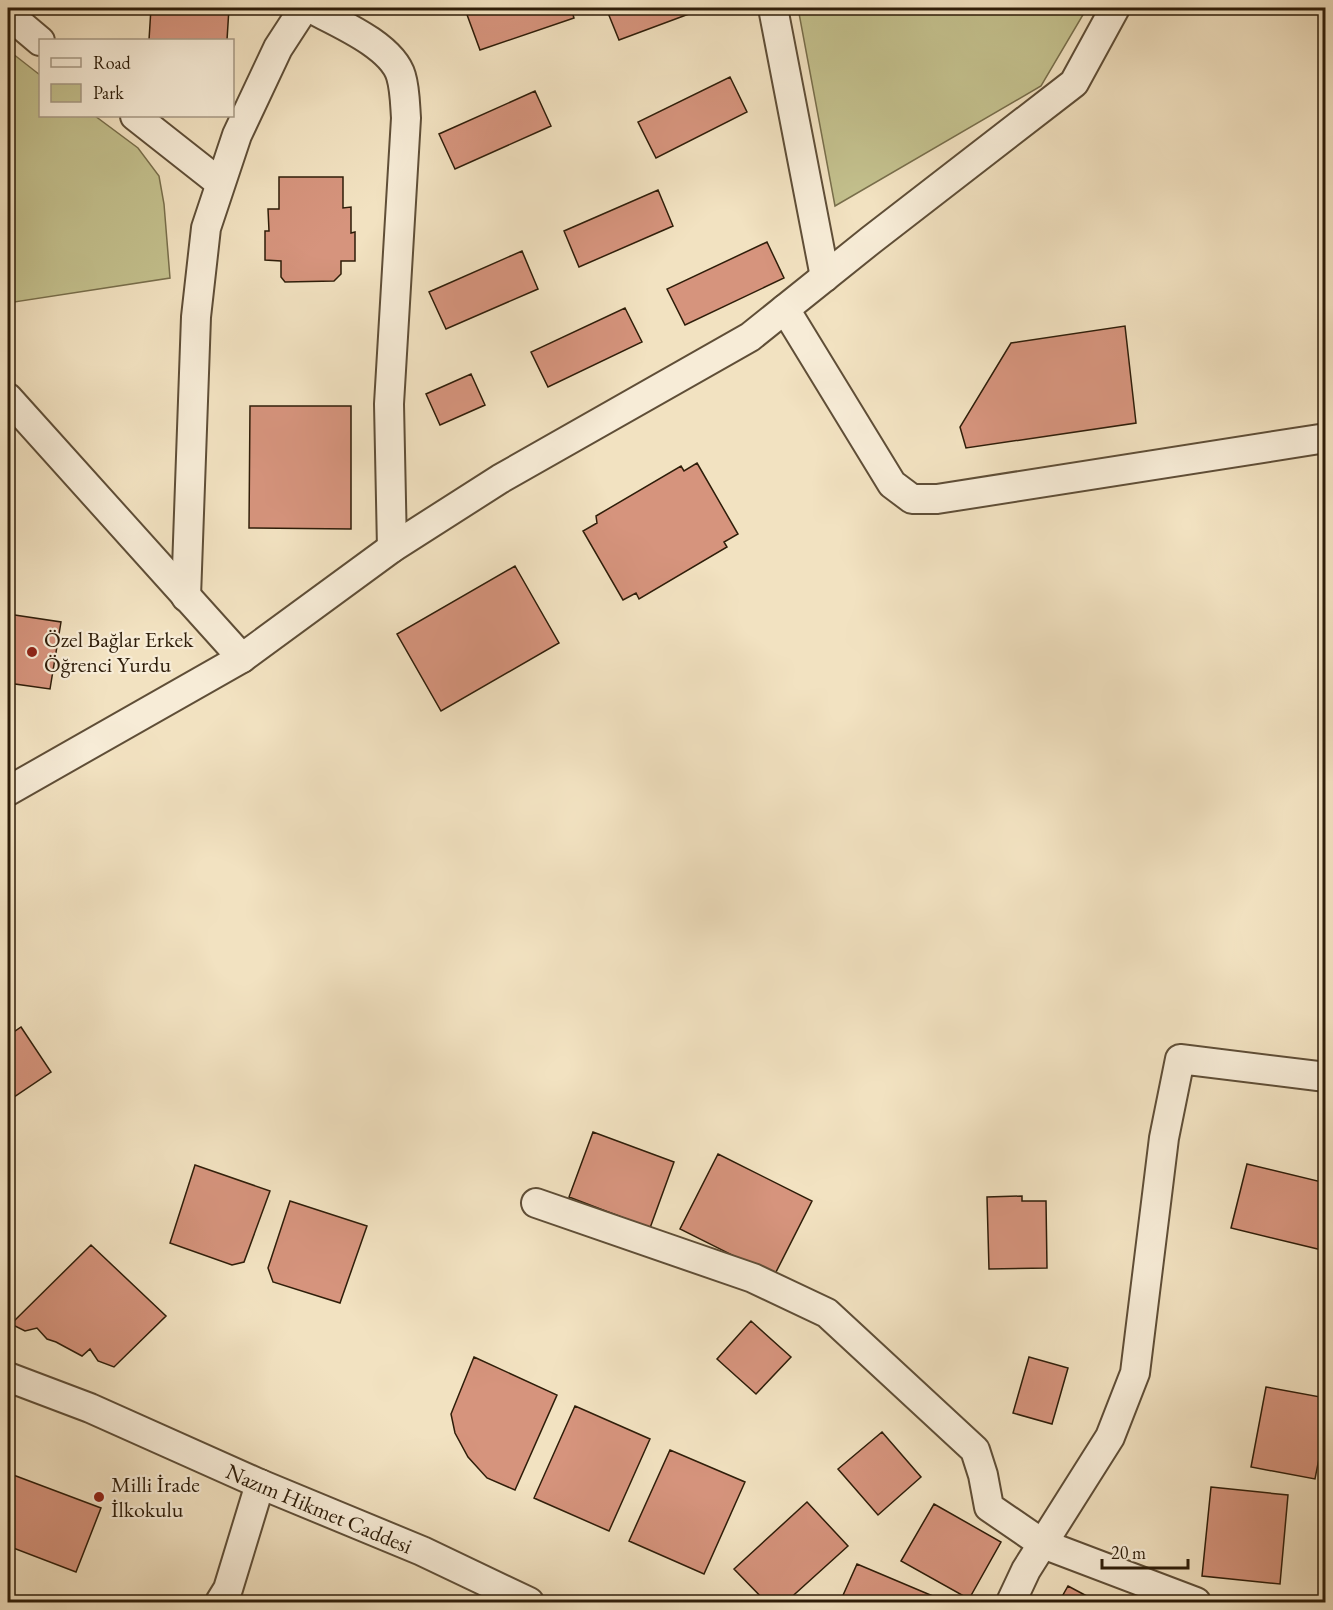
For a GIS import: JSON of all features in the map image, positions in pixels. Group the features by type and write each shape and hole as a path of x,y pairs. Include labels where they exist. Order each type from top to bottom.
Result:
{"street":[{"path":"186,597 196,317 206,228 237,135 278,48 304,8"},
{"path":"310,8 377,46 391,59 401,74 406,117 389,404 392,548"},
{"path":"772,8 825,277"},
{"path":"8,792 242,658 392,548 500,479 750,337 1074,83 1116,8"},
{"path":"8,14 39,40"},
{"path":"136,117 220,183"},
{"path":"785,309 892,484 912,499 937,499 1326,438"},
{"path":"8,398 242,658"},
{"path":"1011,1602 1026,1570 1110,1437 1135,1373 1164,1138 1180,1059 1326,1077"},
{"path":"536,1203 753,1278 827,1313 975,1450 983,1475 989,1507 1043,1544 1196,1602"},
{"name":"Nazım Hikmet Caddesi","path":"8,1377 90,1408 260,1484 422,1551 529,1602"},
{"path":"220,1602 228,1589 260,1484"}],"green space":[{"path":"798,8 1087,8 1041,86 835,206"},
{"path":"8,50 39,74 39,117 96,117 138,148 159,176 164,204 170,278 8,303"}],"building":[{"path":"151,8 229,8 227,39 149,39"},
{"path":"479,8 571,8 574,18 480,50 466,12"},
{"path":"606,8 705,8 619,40"},
{"path":"730,77 747,112 656,158 638,122"},
{"path":"535,91 551,126 455,169 439,134"},
{"path":"279,177 343,177 343,208 351,207 351,233 355,232 355,261 341,261 341,274 334,281 285,282 281,277 281,261 265,260 265,231 269,231 268,209 279,209"},
{"path":"658,190 673,226 579,267 564,231"},
{"path":"767,242 784,278 685,325 667,289"},
{"path":"522,251 538,289 446,329 429,292"},
{"path":"625,308 642,342 548,387 531,352"},
{"path":"1125,326 1136,423 966,448 960,427 1011,343"},
{"path":"471,374 485,405 440,425 426,394"},
{"path":"250,406 351,406 351,529 249,528"},
{"path":"697,463 738,534 724,542 727,547 639,599 636,593 623,600 583,531 597,523 596,516 681,466 684,471"},
{"path":"515,566 559,643 441,711 397,634"},
{"name":"Özel Bağlar Erkek Öğrenci Yurdu","path":"8,614 61,622 50,689 8,683"},
{"path":"21,1027 51,1072 8,1101 8,1036"},
{"path":"593,1132 674,1162 650,1228 569,1197"},
{"path":"718,1154 812,1201 774,1276 680,1229"},
{"path":"1247,1164 1326,1183 1326,1251 1231,1228"},
{"path":"195,1165 270,1191 244,1262 232,1265 170,1243"},
{"path":"1022,1196 1022,1201 1046,1201 1047,1268 989,1269 987,1197"},
{"path":"290,1201 367,1226 340,1303 273,1282 268,1268"},
{"path":"91,1245 166,1316 114,1367 98,1361 90,1349 82,1356 47,1339 37,1328 25,1331 11,1324"},
{"path":"751,1321 791,1357 756,1394 717,1359"},
{"path":"474,1357 557,1395 515,1490 487,1478 468,1457 455,1433 451,1414"},
{"path":"1029,1357 1068,1368 1052,1424 1013,1413"},
{"path":"1266,1387 1326,1398 1326,1423 1315,1479 1251,1467"},
{"path":"575,1406 650,1439 609,1531 534,1498"},
{"path":"882,1432 921,1477 878,1515 838,1469"},
{"path":"670,1450 745,1482 704,1574 629,1541"},
{"path":"8,1473 101,1508 76,1572 8,1546"},
{"path":"1211,1487 1288,1495 1280,1584 1202,1576"},
{"path":"807,1502 848,1546 786,1602 766,1602 734,1569"},
{"path":"934,1504 1001,1542 969,1599 901,1561"},
{"path":"857,1564 947,1602 840,1602"},
{"path":"1068,1586 1098,1602 1059,1602"}],"place":[{"name":"Özel Bağlar Erkek Öğrenci Yurdu","path":"32,652"},
{"name":"Milli İrade İlkokulu","path":"99,1497"}]}
